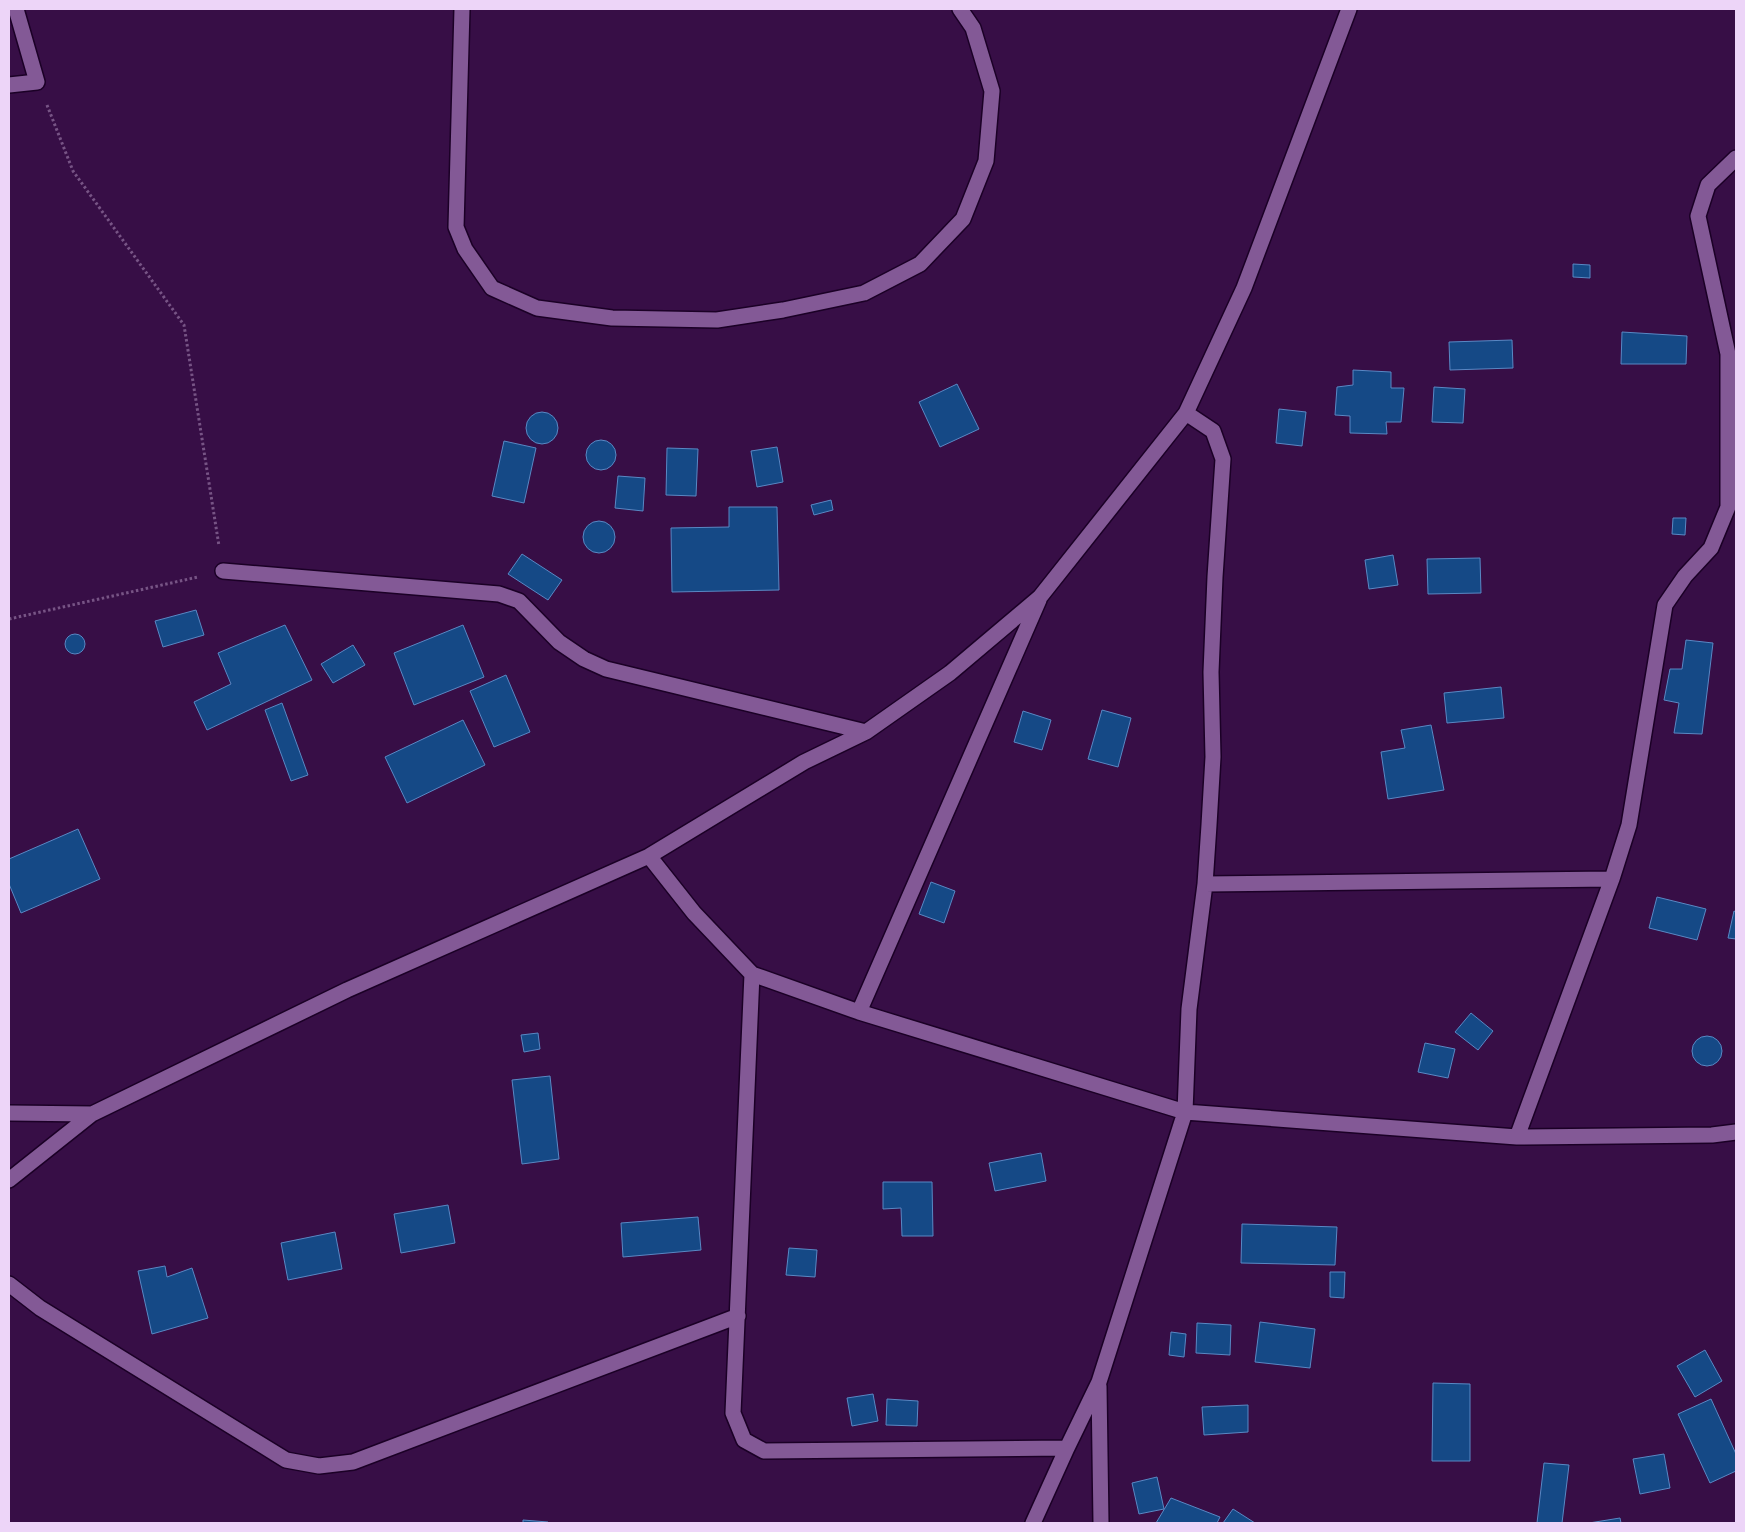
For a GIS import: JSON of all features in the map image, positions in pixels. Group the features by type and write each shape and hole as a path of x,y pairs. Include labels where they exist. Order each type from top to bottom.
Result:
{"street":[{"path":"9,85 38,82 16,9"},
{"path":"462,9 456,227 465,250 492,288 537,308 612,318 717,320 783,310 864,293 920,264 963,220 986,161 992,91 973,28 960,9"},
{"path":"9,1180 92,1114 347,990 649,856 804,762 866,732 950,673 1040,597 1186,413 1244,288 1349,9"},
{"path":"1517,1137 1612,878 1629,824 1665,605 1685,576 1712,548 1728,507 1728,354 1698,216 1708,185 1736,158"},
{"path":"1033,1523 1099,1382 1185,1112 1189,1009 1205,884 1213,757 1211,672 1222,458 1213,431 1186,413"},
{"path":"224,571 499,594 519,600 559,642 584,659 606,669 866,732"},
{"path":"859,1012 1040,597"},
{"path":"649,856 694,914 752,974 859,1012 1185,1112 1517,1137 1712,1135 1736,1132"},
{"path":"1205,884 1612,878"},
{"path":"752,974 733,1413 744,1440 764,1450 1067,1448"},
{"path":"9,1113 92,1114"},
{"path":"9,1284 40,1308 286,1460 319,1466 353,1462 738,1316"},
{"path":"1099,1382 1101,1523"}],"path":[{"path":"9,619 224,571 184,325 73,170 38,82"}],"building":[{"path":"1573,264 1590,265 1590,278 1573,277"},
{"path":"1622,332 1687,336 1686,364 1621,364"},
{"path":"1512,340 1513,368 1450,370 1449,342"},
{"path":"1353,370 1391,372 1391,388 1404,388 1401,422 1386,422 1387,434 1350,433 1350,416 1335,415 1337,387 1353,385"},
{"path":"957,384 979,429 940,447 919,402"},
{"path":"1434,387 1465,389 1463,423 1432,422"},
{"path":"1279,409 1306,412 1302,446 1276,443"},
{"path":"542,412 554,416 558,428 554,440 542,444 530,440 526,428 530,416"},
{"path":"601,440 607,441 615,449 615,461 607,469 601,470 595,469 587,461 586,455 587,449 595,441"},
{"path":"504,441 536,448 524,503 492,496"},
{"path":"777,447 783,482 757,487 751,451"},
{"path":"667,448 698,449 696,496 666,495"},
{"path":"618,476 645,478 643,511 615,508"},
{"path":"831,500 833,510 814,515 811,505"},
{"path":"729,507 777,507 779,590 672,592 671,528 729,527"},
{"path":"1673,518 1686,518 1685,535 1672,534"},
{"path":"599,521 611,525 615,537 611,549 599,553 587,549 583,537 587,525"},
{"path":"522,554 562,580 548,600 508,574"},
{"path":"1393,555 1398,585 1369,589 1365,560"},
{"path":"1480,558 1481,593 1428,594 1427,559"},
{"path":"196,610 204,635 163,647 155,621"},
{"path":"285,625 312,680 207,730 194,702 231,684 218,653"},
{"path":"463,625 484,677 414,705 394,653"},
{"path":"75,634 82,637 85,644 82,651 75,654 68,651 65,644 68,637"},
{"path":"1686,640 1713,643 1702,734 1674,733 1679,703 1664,700 1670,669 1682,669"},
{"path":"353,645 365,665 333,683 321,664"},
{"path":"506,675 530,732 494,747 470,691"},
{"path":"1501,687 1504,718 1447,723 1444,693"},
{"path":"282,703 308,775 291,781 265,710"},
{"path":"1102,710 1131,718 1118,767 1088,759"},
{"path":"1023,711 1051,720 1042,750 1014,742"},
{"path":"463,720 485,765 407,803 385,757"},
{"path":"1431,725 1444,790 1388,799 1381,752 1405,748 1401,730"},
{"path":"78,829 100,879 21,913 9,884 9,859"},
{"path":"931,882 955,891 944,923 919,914"},
{"path":"1657,897 1706,909 1697,940 1649,928"},
{"path":"1734,911 1736,912 1736,939 1728,938"},
{"path":"1471,1013 1493,1031 1478,1050 1455,1032"},
{"path":"538,1033 540,1049 524,1052 521,1035"},
{"path":"1707,1036 1718,1040 1722,1051 1718,1062 1707,1066 1696,1062 1692,1051 1696,1040"},
{"path":"1425,1043 1455,1049 1448,1078 1418,1072"},
{"path":"550,1076 559,1159 522,1164 512,1080"},
{"path":"1041,1153 1046,1181 995,1191 989,1163"},
{"path":"883,1182 932,1182 933,1236 902,1236 901,1208 883,1209"},
{"path":"448,1205 455,1243 401,1253 394,1214"},
{"path":"698,1217 701,1250 623,1257 621,1223"},
{"path":"1242,1224 1337,1227 1335,1265 1241,1263"},
{"path":"335,1232 342,1269 288,1280 281,1243"},
{"path":"789,1248 817,1250 815,1277 786,1275"},
{"path":"165,1266 167,1277 192,1268 208,1318 152,1334 138,1271"},
{"path":"1330,1272 1345,1272 1344,1298 1330,1297"},
{"path":"1260,1322 1315,1329 1310,1368 1255,1362"},
{"path":"1197,1323 1231,1325 1230,1355 1196,1353"},
{"path":"1171,1332 1186,1334 1184,1357 1169,1355"},
{"path":"1705,1350 1722,1381 1695,1397 1677,1366"},
{"path":"1433,1383 1470,1384 1470,1461 1432,1461"},
{"path":"873,1394 878,1421 852,1426 847,1398"},
{"path":"887,1399 918,1401 917,1426 886,1425"},
{"path":"1711,1399 1736,1454 1736,1471 1710,1483 1678,1414"},
{"path":"1248,1405 1248,1432 1204,1435 1202,1407"},
{"path":"1664,1454 1670,1488 1640,1494 1633,1459"},
{"path":"1544,1463 1569,1465 1562,1523 1537,1523"},
{"path":"1157,1477 1164,1509 1139,1514 1132,1483"},
{"path":"1171,1498 1220,1517 1217,1523 1156,1523"},
{"path":"1233,1509 1255,1523 1223,1523"},
{"path":"1620,1518 1621,1523 1589,1523"},
{"path":"523,1520 548,1522 548,1523 523,1523"}]}
